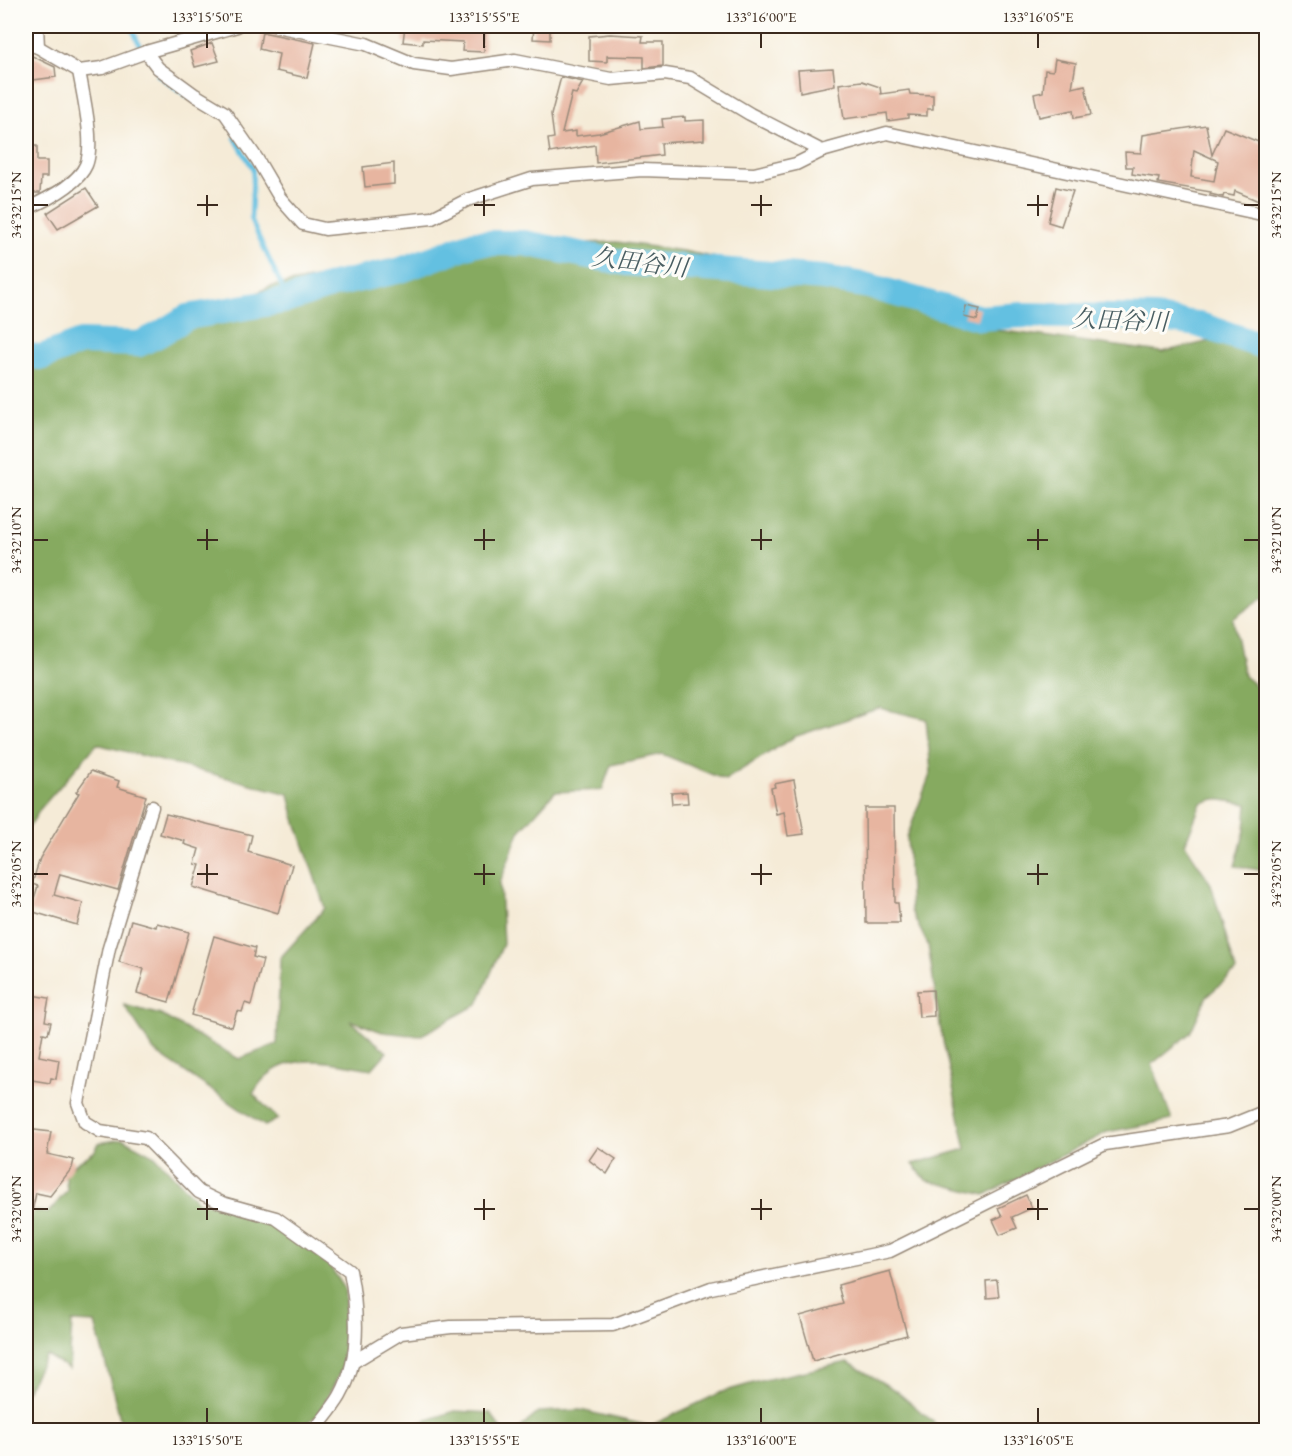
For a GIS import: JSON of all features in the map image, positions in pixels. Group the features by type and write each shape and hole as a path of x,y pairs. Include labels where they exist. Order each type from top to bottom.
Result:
{"street":[{"path":"38,26 38,47"},
{"path":"26,44 38,47 79,71 102,68 146,52 237,26"},
{"path":"276,26 366,44 414,64 451,69 514,60 611,79 665,74 690,78 750,114 822,151"},
{"path":"146,52 158,68 195,95 225,112 280,198 303,224 325,229 432,218 467,200 532,179 642,170 754,174 796,164 822,151 888,133 1266,215"},
{"path":"26,209 72,182 86,166 89,148 79,71"},
{"path":"152,807 109,948 78,1103 85,1122 100,1131 146,1138 199,1192 222,1203 276,1218 350,1272 357,1305 353,1362 340,1395 315,1431"},
{"path":"353,1362 401,1333 451,1327 613,1325 711,1288 891,1251 1105,1144 1229,1126 1266,1111"}],"green space":[{"path":"617,242 683,251 793,274 989,329 1162,352 1233,336 1266,361 1266,595 1233,619 1244,676 1266,694 1266,871 1235,866 1245,830 1247,804 1215,799 1201,803 1185,844 1211,884 1236,971 1207,996 1190,1033 1152,1064 1172,1120 1107,1132 985,1195 926,1180 913,1164 966,1149 941,1031 928,945 911,911 907,837 931,772 926,719 880,708 794,737 725,780 662,754 611,765 602,790 555,792 519,832 500,883 503,944 478,1004 420,1036 382,1032 350,1020 387,1052 372,1069 339,1063 306,1061 276,1069 264,1079 253,1094 278,1119 265,1126 154,1051 124,1005 161,1015 239,1059 277,1044 280,958 325,908 294,816 289,794 97,744 41,808 26,832 26,358 31,360 85,346 145,347 177,326 215,314 269,287 357,270 389,260 548,244"},
{"path":"123,1139 155,1156 198,1202 237,1208 278,1226 328,1263 345,1289 345,1354 342,1369 319,1414 298,1430 123,1430 95,1323 72,1322 69,1369 46,1355 26,1391 26,1210 48,1213 67,1191 65,1171 94,1152 99,1143"},
{"path":"848,1362 895,1390 943,1430 518,1430 539,1412 580,1410 650,1426 722,1392 764,1380"},
{"path":"455,1411 491,1413 501,1430 396,1430"}],"building":[{"path":"405,26 485,26 484,52 462,51 463,42 423,40 423,44 403,42"},
{"path":"534,26 550,26 550,40 533,39"},
{"path":"262,32 315,43 307,78 276,71 279,54 259,49"},
{"path":"610,34 643,36 642,42 663,42 663,66 644,68 644,57 607,56 607,62 589,61 589,36"},
{"path":"212,43 219,61 195,67 190,51"},
{"path":"26,53 55,67 56,77 26,81"},
{"path":"1055,59 1076,63 1072,88 1085,85 1091,115 1074,118 1073,110 1039,117 1034,94 1043,92 1045,70 1053,71"},
{"path":"833,68 835,85 800,92 798,70"},
{"path":"561,77 583,82 576,94 572,93 562,133 576,131 576,136 599,133 640,121 641,129 663,127 662,119 685,117 685,121 704,120 704,140 661,143 662,155 596,163 595,145 550,153 548,139 554,138 551,115"},
{"path":"862,81 880,87 881,94 909,90 910,94 933,95 933,109 927,109 927,116 908,115 908,118 888,121 887,113 844,119 839,84"},
{"path":"1206,125 1212,155 1224,128 1266,145 1266,204 1235,191 1234,196 1224,194 1223,197 1210,194 1211,192 1158,183 1159,178 1132,174 1133,167 1126,167 1125,152 1141,153 1143,135","holes":["1194,150 1218,161 1214,181 1191,177"]},
{"path":"26,146 37,146 37,161 47,161 47,177 41,177 40,193 26,193"},
{"path":"394,163 394,184 365,187 363,167"},
{"path":"1056,187 1073,191 1061,226 1048,222"},
{"path":"86,188 98,206 58,229 47,213"},
{"path":"966,306 980,309 977,320 964,317"},
{"path":"91,771 119,781 117,787 146,796 118,890 60,874 54,895 83,903 77,925 30,911 38,886 32,884 40,858 79,793 76,792"},
{"path":"794,780 804,834 788,836 784,812 776,814 771,788 775,787 774,784"},
{"path":"687,792 688,803 672,804 671,793"},
{"path":"865,808 894,808 895,903 898,903 900,923 866,923"},
{"path":"166,814 252,835 248,852 292,865 278,913 193,887 200,865 195,864 199,849 184,844 185,841 160,834"},
{"path":"131,920 156,927 157,923 189,932 169,1002 137,993 144,969 119,962"},
{"path":"214,936 255,948 253,957 263,960 251,1005 245,1003 242,1012 237,1011 232,1027 191,1015"},
{"path":"933,990 934,1016 919,1017 917,991"},
{"path":"26,994 49,998 45,1021 51,1022 48,1034 43,1033 39,1056 59,1060 56,1079 51,1078 50,1083 26,1079"},
{"path":"26,1129 51,1132 47,1154 74,1160 72,1168 50,1196 36,1193 31,1216 26,1215"},
{"path":"598,1147 616,1159 607,1174 589,1160"},
{"path":"1026,1195 1032,1208 1012,1217 1017,1228 1000,1235 993,1220 1002,1216 998,1208"},
{"path":"890,1271 907,1335 813,1361 800,1316 843,1304 838,1285"},
{"path":"997,1280 999,1297 987,1298 986,1281"}],"waterway":[{"path":"131,26 143,53"},
{"path":"158,75 187,96"},
{"path":"235,138 253,169 251,220 288,300"},
{"name":"久田谷川","path":"26,356 42,357 81,342 139,344 187,317 288,300 333,285 401,270 475,243 524,243 626,263 824,278 869,286 980,318 1022,315 1155,318 1197,324 1266,347"}]}
